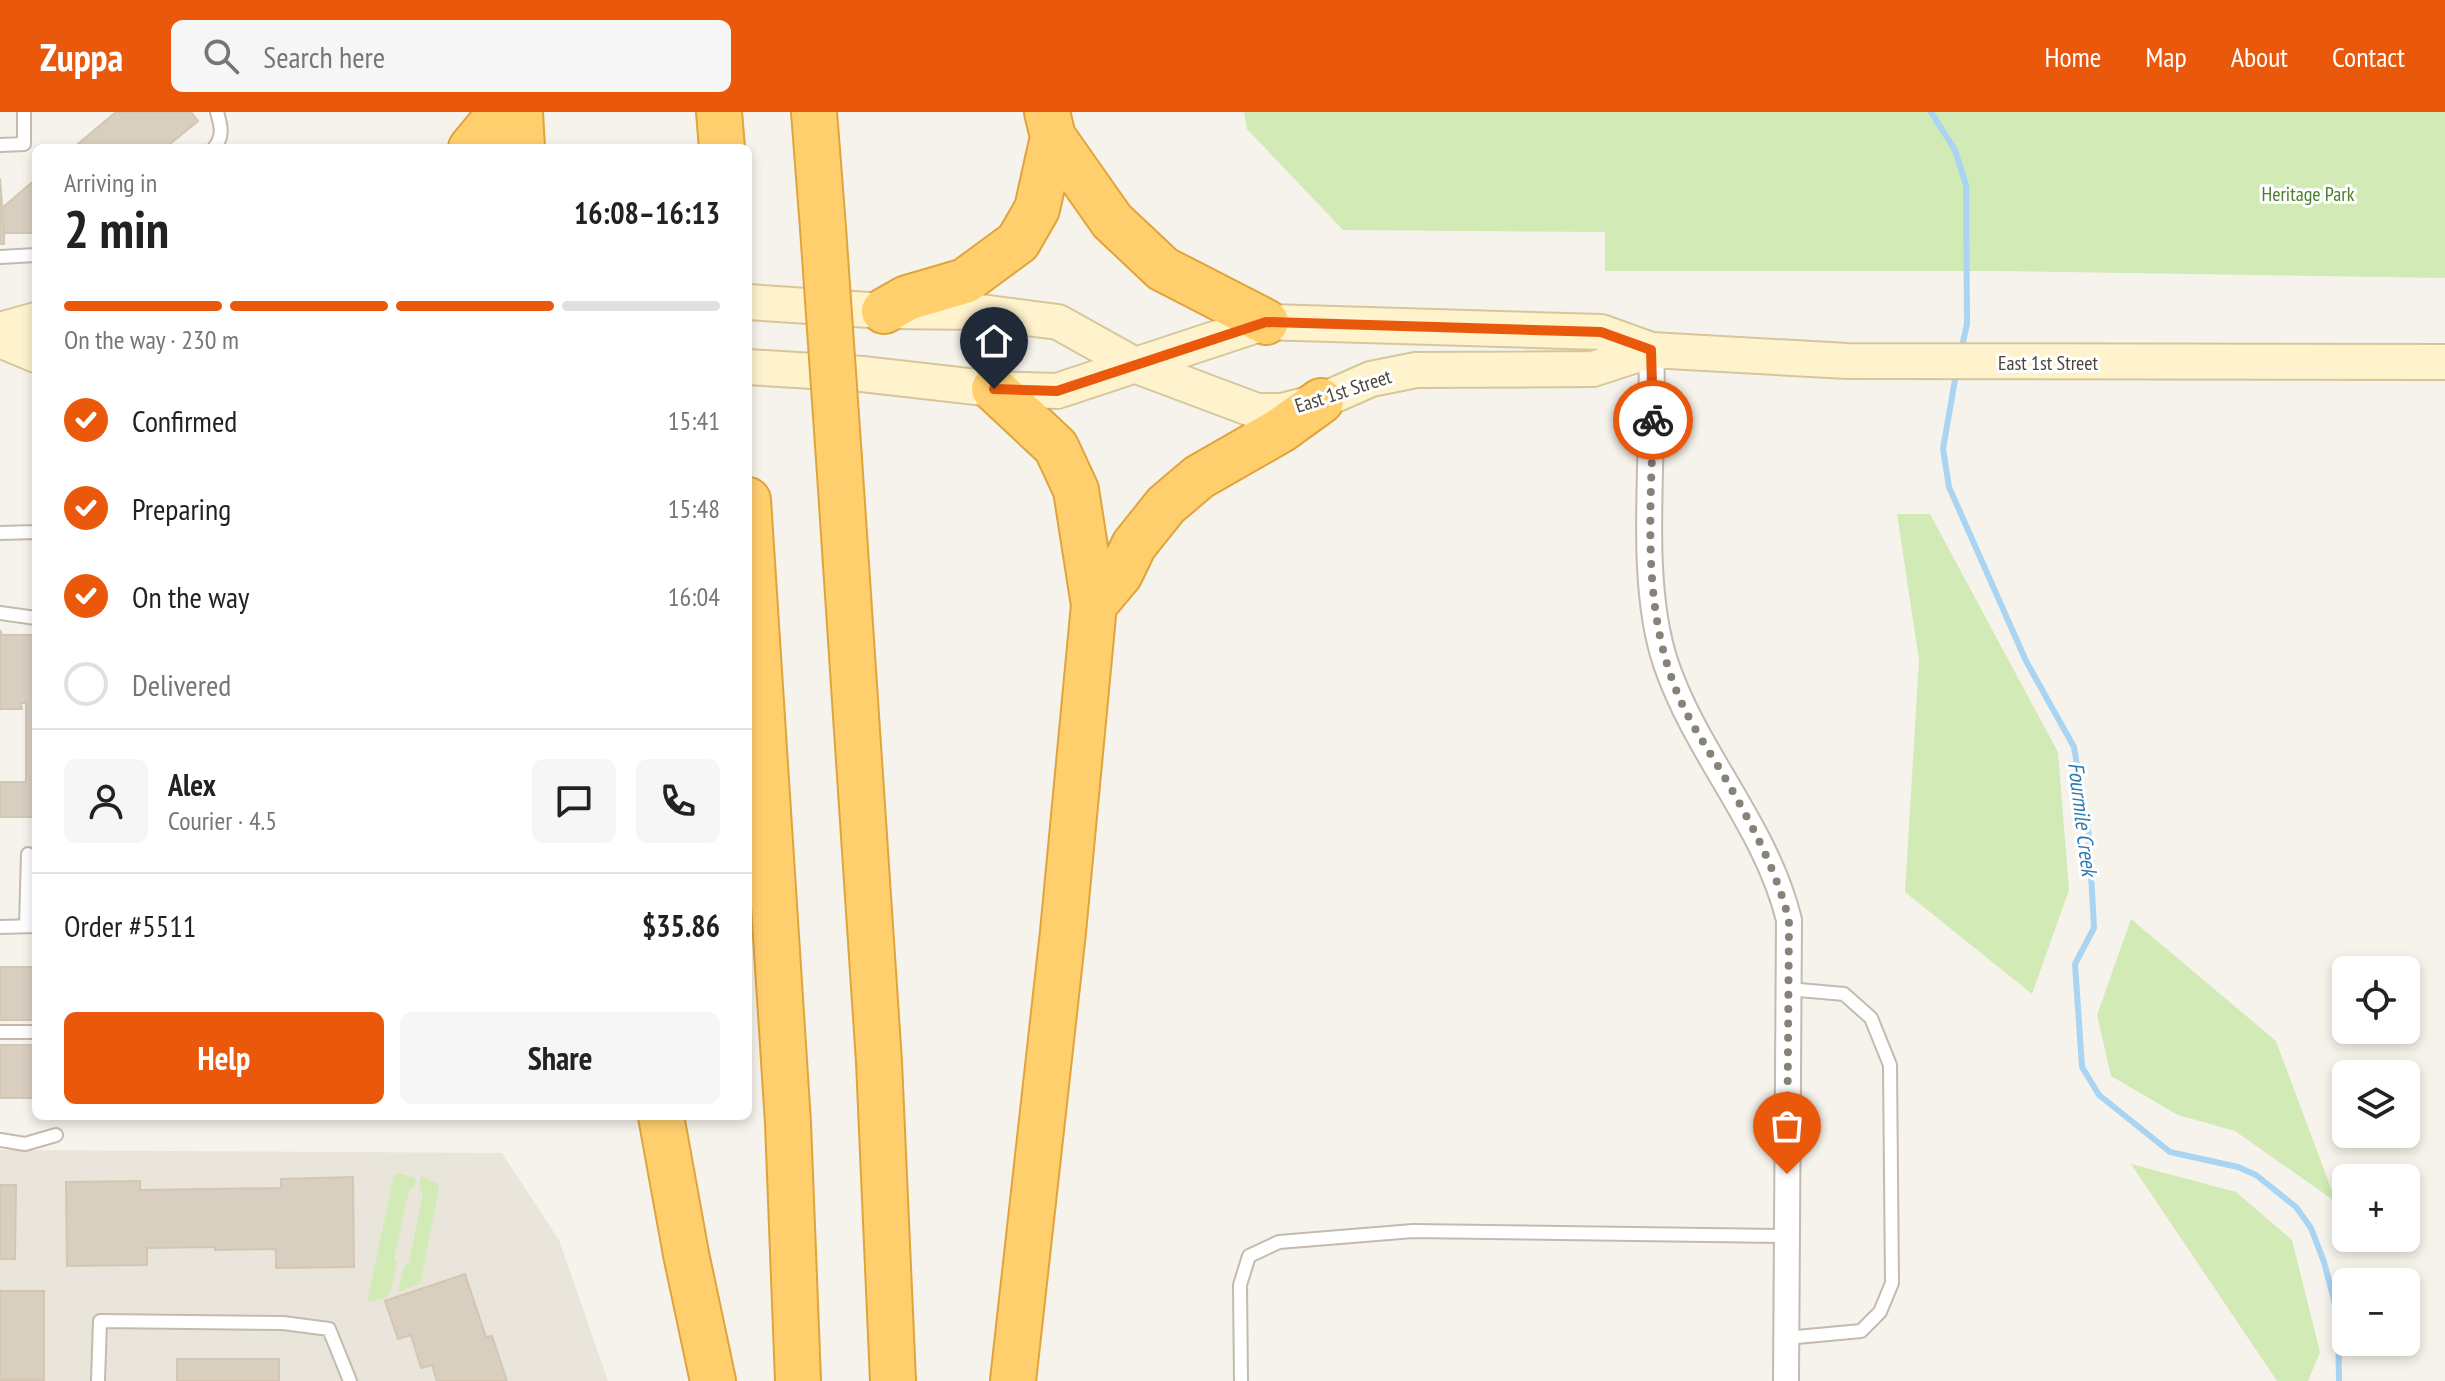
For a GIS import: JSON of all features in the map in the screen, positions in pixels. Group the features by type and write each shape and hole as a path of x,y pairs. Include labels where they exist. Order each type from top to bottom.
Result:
{"highway":[{"path":"474,144 501,112"},
{"path":"520,112 522,144"},
{"path":"719,112 722,144"},
{"path":"814,112 879,1062 893,1381"},
{"path":"884,311 907,298 965,281 1018,242 1037,209 1050,125"},
{"path":"1050,125 1112,221 1163,269 1266,322"},
{"path":"994,389 1056,447 1076,490 1094,605 1063,932 1013,1381"},
{"path":"1094,605 1120,574 1134,545 1166,505 1199,477 1281,430 1321,401"},
{"path":"752,562 786,1092 798,1381"},
{"path":"662,1120 713,1381"}],"main road":[{"name":"East 1st Street","path":"752,302 884,311 981,312 1058,322 1137,366 1257,411 1282,411 1321,401 1371,379 1416,370 1593,369 1651,350"},
{"path":"0,330 32,321"},
{"name":"East 1st Street","path":"752,367 862,374 994,389 1057,391 1266,322 1601,332 1651,350 1847,361 2072,364 2445,362"},
{"path":"0,340 32,353"}],"street":[{"path":"1651,350 1651,525 1657,635 1679,698 1755,830 1780,883 1789,920 1786,1381"}],"lane":[{"path":"0,145 24,144 24,112"},
{"path":"217,112 222,127 218,144"},
{"path":"0,257 32,255"},
{"path":"0,533 32,532"},
{"path":"0,613 32,617"},
{"path":"0,927 31,926 28,854"},
{"path":"1786,1338 1861,1331 1880,1312 1892,1283 1890,1065 1871,1018 1844,994 1788,989"},
{"path":"0,1032 32,1032"},
{"path":"0,1140 25,1144 56,1135"},
{"path":"1241,1381 1240,1285 1249,1256 1279,1242 1413,1231 1786,1236"},
{"path":"98,1381 100,1321 283,1323 329,1329 350,1381"}],"shaded area":[{"path":"0,1150 502,1153 559,1240 608,1381 0,1381"}],"green space":[{"name":"Heritage Park","path":"1244,112 2445,112 2445,278 1995,271 1605,271 1605,232 1343,230 1247,129"},
{"path":"1897,514 1930,514 2058,752 2069,890 2032,994 1905,892 1919,660"},
{"path":"2131,919 2276,1041 2332,1191 2332,1199 2235,1131 2178,1115 2111,1076 2097,1015"},
{"path":"2131,1164 2236,1192 2292,1240 2320,1352 2308,1381 2277,1381"},
{"path":"398,1173 416,1178 414,1188 409,1190 394,1259 397,1263 391,1289 386,1298 367,1302 394,1175"},
{"path":"421,1176 438,1184 439,1189 421,1280 398,1292 404,1266 409,1263 423,1193 419,1189"}],"building":[{"path":"116,112 191,112 198,121 170,144 78,144"},
{"path":"0,178 4,233 4,244 0,244"},
{"path":"32,182 32,233 4,233 2,208"},
{"path":"0,630 2,635 32,635 32,817 0,817 0,782 26,782 26,703 21,703 22,709 0,709"},
{"path":"0,967 32,967 32,1020 0,1020"},
{"path":"0,1045 32,1045 32,1098 0,1098"},
{"path":"353,1177 354,1267 276,1268 276,1249 215,1250 215,1247 147,1248 147,1265 67,1266 66,1182 140,1181 140,1190 281,1188 281,1179"},
{"path":"0,1185 16,1185 15,1259 0,1259"},
{"path":"465,1274 486,1337 492,1336 507,1381 437,1381 432,1365 421,1368 411,1335 398,1339 385,1301"},
{"path":"0,1291 44,1291 44,1380 0,1380"},
{"path":"177,1359 279,1359 279,1381 177,1381"}],"waterway":[{"name":"Fourmile Creek","path":"1931,112 1955,150 1966,185 1967,324 1961,351"},
{"name":"Fourmile Creek","path":"1956,374 1943,449 1949,487 2026,661 2074,747 2089,836 2094,928 2075,964 2082,1067 2099,1095 2170,1152 2238,1167 2256,1175 2296,1207 2311,1228 2338,1315 2339,1381"}],"way so far":[{"path":"1653,420 1651,525 1657,635 1679,698 1695,731 1755,830 1780,883 1789,920 1787,1174"}],"route":[{"path":"994,389 1057,391 1266,322 1601,332 1651,350 1653,420"}]}
